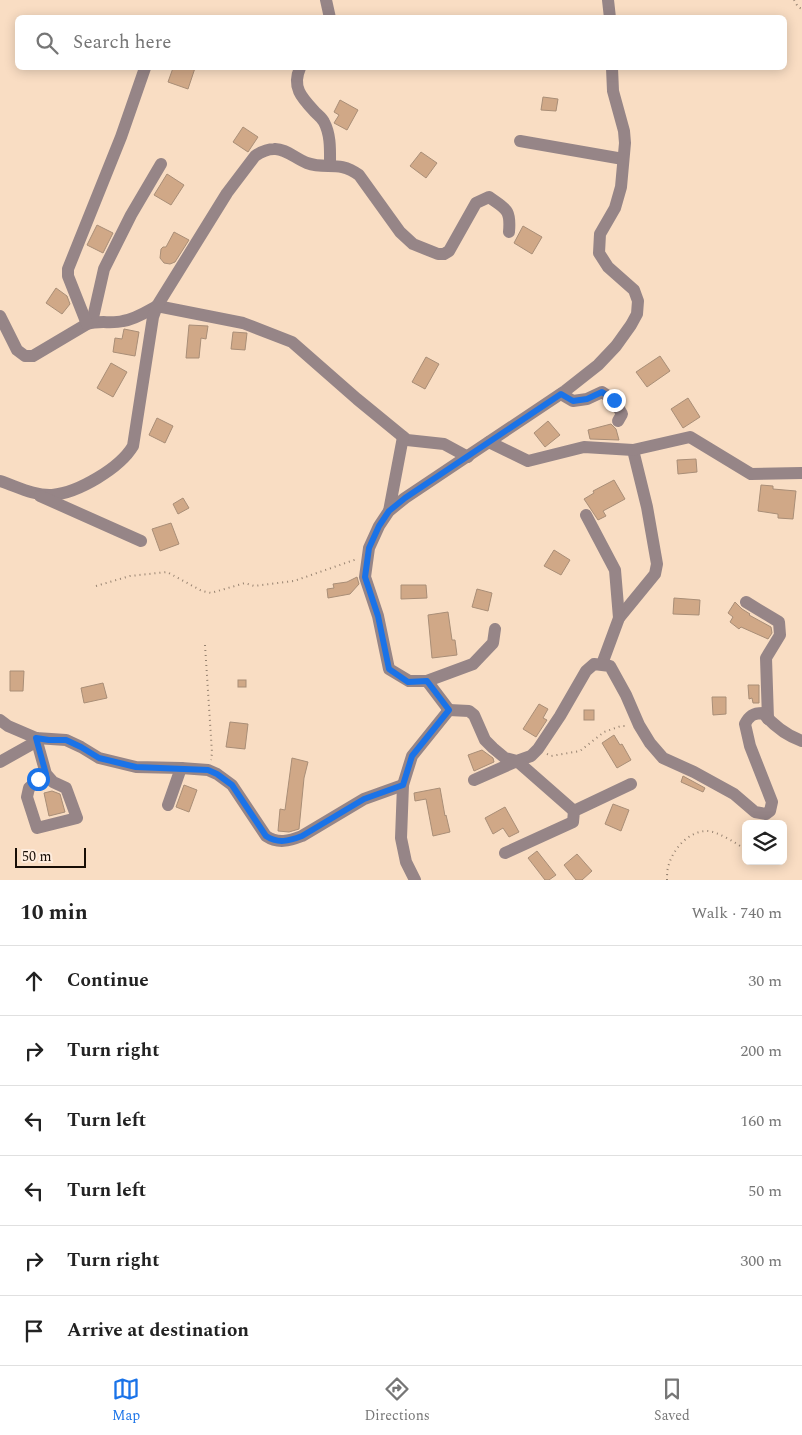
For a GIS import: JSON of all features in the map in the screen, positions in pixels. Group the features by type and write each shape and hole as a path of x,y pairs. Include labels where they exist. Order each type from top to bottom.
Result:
{"street":[{"path":"326,0 329,15"},
{"path":"608,0 610,15"},
{"path":"90,323 68,276 68,268 121,137 144,70"},
{"path":"299,70 298,89 302,97 324,121 330,144 330,165"},
{"path":"495,629 493,643 472,664 427,681 408,682 389,669 378,616 365,577 369,548 379,526 389,511 405,498 561,394 598,365 631,326 637,314 638,301 634,290 608,267 599,253 600,234 615,208 619,194 625,143 624,131 612,91 612,70"},
{"path":"520,140 623,159"},
{"path":"33,493 52,495 69,491 95,480 128,455 133,446 153,317 157,306 227,193 255,156 267,150 278,149 307,163 322,166 344,166 360,175 400,232 413,244 438,254 444,254 449,251 476,203 489,197 506,209 511,219 510,232"},
{"path":"90,323 104,269 131,215 162,164"},
{"path":"0,316 18,350 25,356 33,356 90,323 122,322 139,316 157,306 243,323 292,342 406,440 444,444 468,457"},
{"path":"561,394 573,401 587,399 602,392 614,400 622,414 618,421"},
{"path":"389,511 403,437"},
{"path":"489,442 528,461 584,448 633,450 690,437 751,474 802,473"},
{"path":"602,664 619,618 655,574 657,564 647,507 633,450"},
{"path":"0,480 141,541"},
{"path":"586,515 614,570 619,618"},
{"path":"746,602 779,622 780,635 766,658 768,719"},
{"path":"474,780 531,756 538,749 560,716 586,671 594,664 610,666 626,695 639,725 650,743 663,758 694,772 734,794 755,812 766,814 770,811 772,802 750,746 745,724 749,716 762,713 788,736 802,741"},
{"path":"427,681 449,710 469,711 474,715 485,740 493,748 505,758 517,761 574,811"},
{"path":"416,880 406,862 401,838 403,785 412,756 449,710"},
{"path":"0,720 8,726 36,738 66,740 99,758 136,767 208,770 232,785 266,836 273,840 293,840 364,799 403,785"},
{"path":"0,762 32,744 36,738"},
{"path":"36,738 46,774 53,782 66,788 77,818 37,828 27,798 29,788 46,774"},
{"path":"168,805 181,768"},
{"path":"574,811 631,784"},
{"path":"506,853 573,822 574,811"}],"path":[{"path":"794,0 802,9"},
{"path":"96,586 130,576 167,572 202,591 211,593 244,583 254,586 294,582 354,559 367,558"},
{"path":"205,645 212,753 208,770"},
{"path":"538,749 551,756 580,751 604,732 621,726 639,725"},
{"path":"667,880 669,864 680,843 695,832 710,831 742,847"}],"building":[{"path":"172,70 194,70 188,89 168,82"},
{"path":"543,97 558,99 556,111 541,110"},
{"path":"340,100 358,110 347,130 334,123 339,115 334,112"},
{"path":"243,127 258,137 248,152 233,142"},
{"path":"421,152 437,163 426,178 410,166"},
{"path":"167,174 184,185 171,205 154,195"},
{"path":"97,225 113,233 103,253 87,245"},
{"path":"523,226 542,237 532,254 514,243"},
{"path":"174,232 189,240 175,262 170,264 164,263 160,258 161,249 166,247"},
{"path":"56,288 67,296 70,304 62,314 46,303"},
{"path":"189,325 208,326 206,339 201,338 199,358 186,358"},
{"path":"124,329 139,332 135,356 113,352 115,338 122,339"},
{"path":"233,332 247,333 245,350 231,349"},
{"path":"660,356 670,371 647,387 636,372"},
{"path":"426,357 439,364 425,389 412,382"},
{"path":"111,363 127,372 113,397 97,388"},
{"path":"688,398 700,417 683,428 671,409"},
{"path":"157,418 173,426 165,443 149,435"},
{"path":"548,421 560,435 545,447 534,433"},
{"path":"611,424 616,429 619,440 590,439 588,430"},
{"path":"696,459 697,472 678,474 677,460"},
{"path":"614,480 625,499 603,511 606,516 598,520 584,499 594,493 593,491"},
{"path":"761,485 773,486 773,489 796,491 793,519 778,518 778,514 758,511"},
{"path":"183,498 189,508 178,514 173,504"},
{"path":"171,523 179,544 160,551 152,529"},
{"path":"554,550 570,560 561,575 544,566"},
{"path":"357,577 359,584 350,594 328,598 327,589 334,588 333,584 347,582"},
{"path":"401,585 426,585 427,598 401,599"},
{"path":"477,589 492,593 488,611 472,607"},
{"path":"674,598 700,600 699,615 673,614"},
{"path":"735,602 749,615 771,627 772,633 768,639 741,627 739,629 730,622 733,617 728,613"},
{"path":"448,612 452,640 455,640 457,655 432,658 428,615"},
{"path":"10,671 24,671 23,691 10,691"},
{"path":"238,680 246,680 246,687 238,687"},
{"path":"103,683 107,698 84,703 81,688"},
{"path":"748,685 759,685 759,703 753,703 752,698 749,699"},
{"path":"712,697 726,697 726,714 713,715"},
{"path":"539,704 548,709 543,718 547,720 536,737 523,729"},
{"path":"584,710 594,710 594,720 584,720"},
{"path":"230,722 248,724 245,749 226,747"},
{"path":"614,735 620,745 622,744 631,760 617,768 602,743"},
{"path":"482,750 493,758 494,762 474,771 468,755"},
{"path":"292,758 308,762 304,778 299,829 289,832 278,831 280,809 285,810"},
{"path":"683,776 705,788 703,792 681,782"},
{"path":"184,785 197,790 189,812 176,807"},
{"path":"440,788 450,832 433,836 426,799 415,801 414,793"},
{"path":"52,791 60,794 65,812 49,816 44,793"},
{"path":"613,804 629,810 621,831 605,824"},
{"path":"505,807 519,832 509,837 503,828 493,834 485,818"},
{"path":"537,851 556,875 549,880 545,880 528,858"},
{"path":"577,854 592,871 582,880 576,880 564,865"}],"route":[{"path":"38,779 46,774 36,738 66,740 99,758 136,767 208,770 232,785 266,836 273,840 282,841 293,840 302,836 364,799 403,785 412,756 449,710 427,681 408,682 389,669 378,616 365,577 369,548 379,526 389,511 405,498 561,394 573,401 587,399 602,392 614,400"}]}
